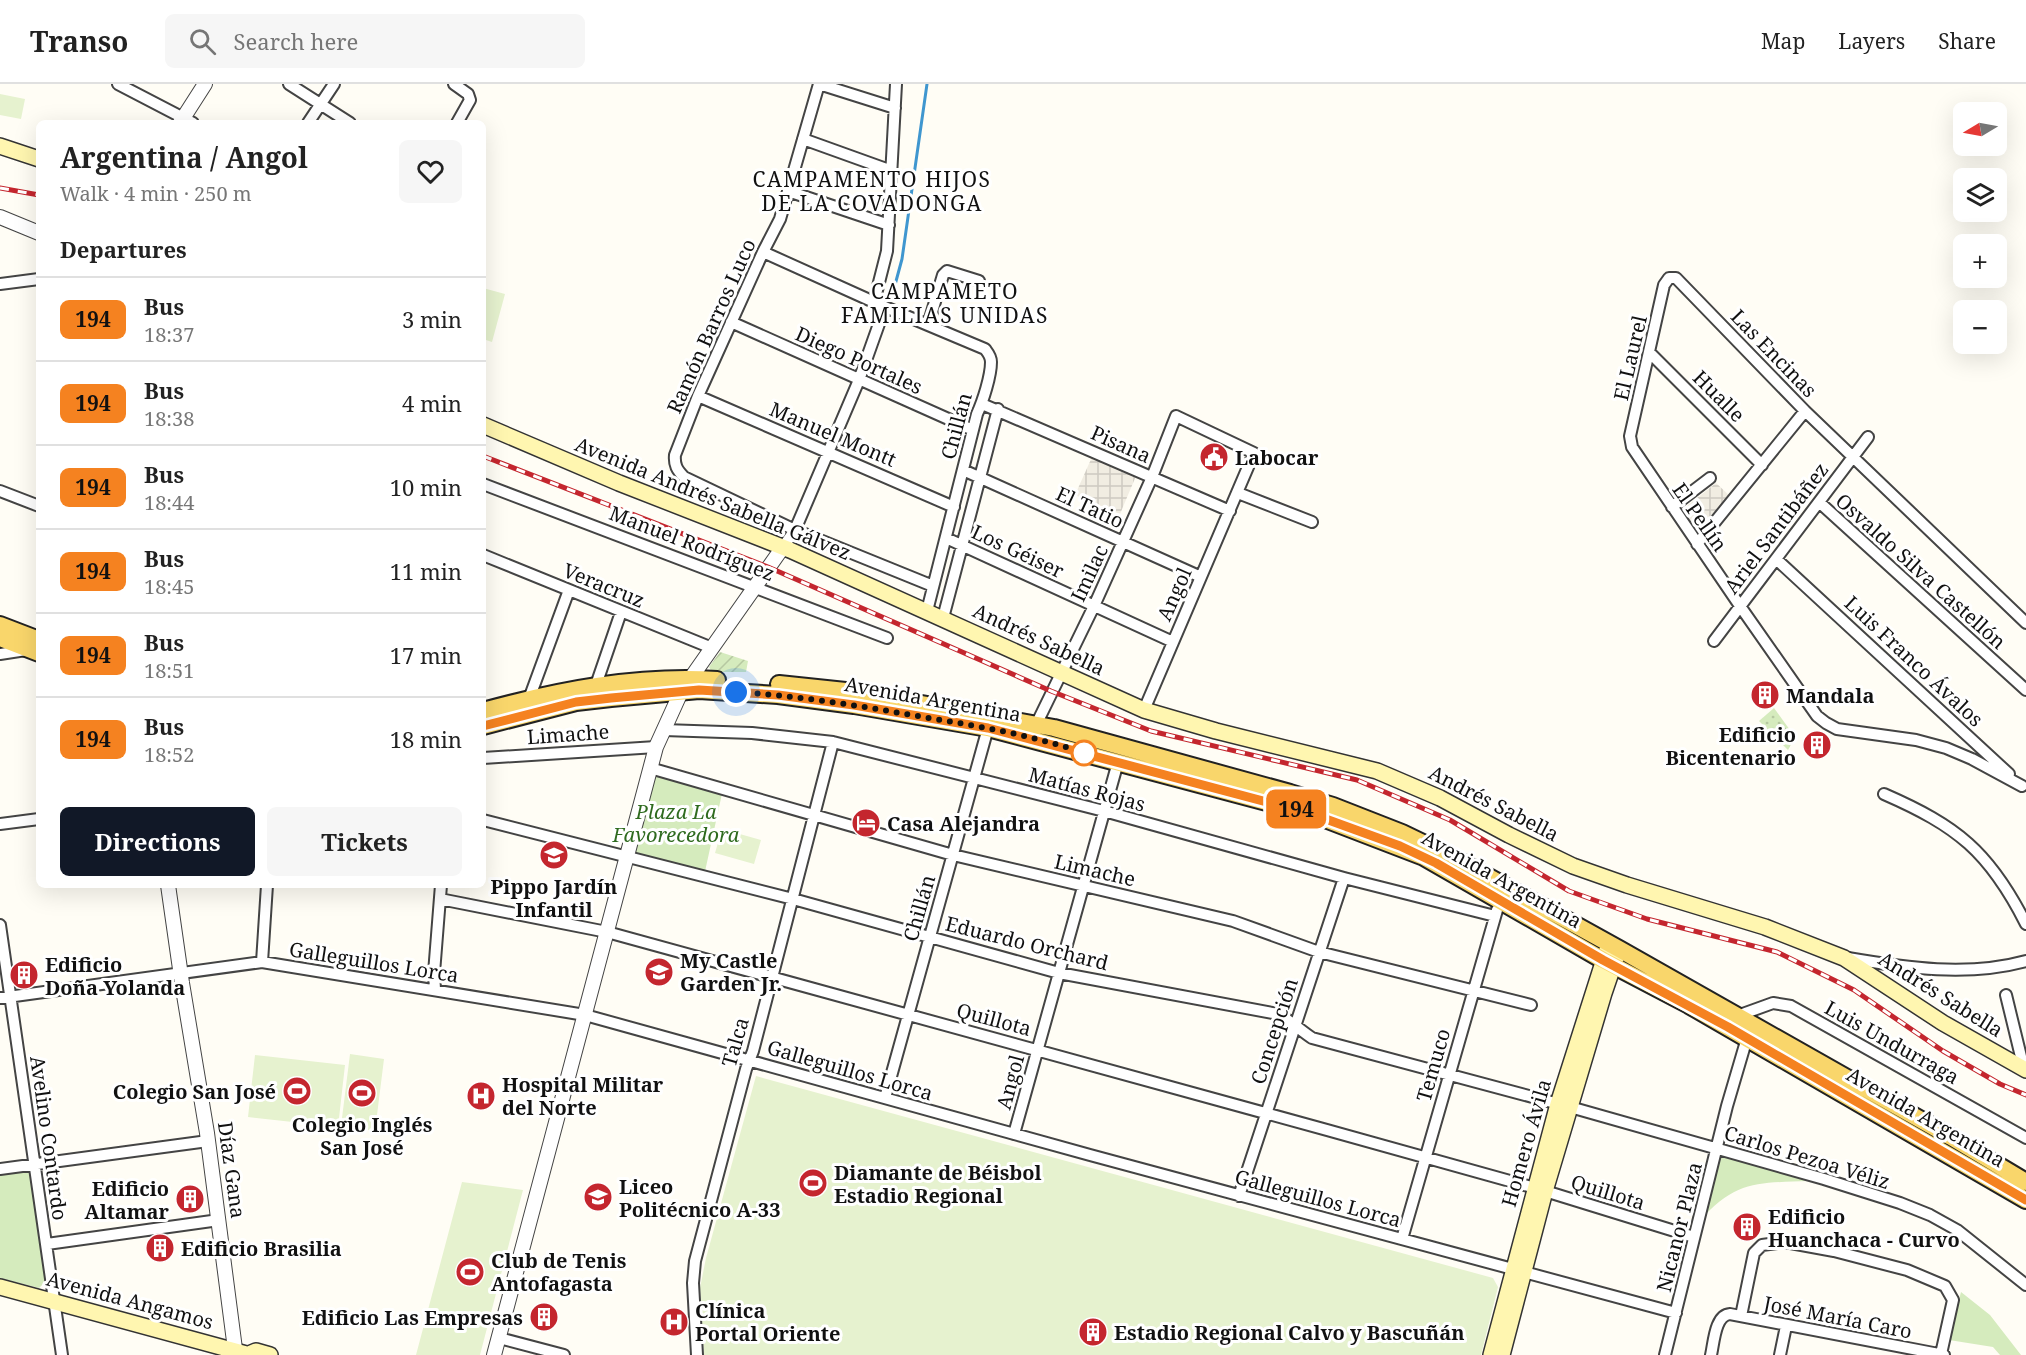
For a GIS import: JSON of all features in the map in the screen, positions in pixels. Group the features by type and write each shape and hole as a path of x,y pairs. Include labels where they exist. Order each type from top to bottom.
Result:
{"main road":[{"path":"0,146 36,158"},
{"name":"Avenida Andrés Sabella Gálvez","path":"486,426 628,487 783,547 927,611"},
{"name":"Andrés Sabella","path":"927,611 1144,710 1216,731 1377,771 1440,798 1573,866 1627,885 1766,927 1844,958 1943,1023 2025,1070"},
{"path":"0,625 36,648"},
{"path":"0,638 36,648"},
{"name":"Avenida Argentina","path":"486,710 596,685 778,684 855,692 1037,725 1290,793 1344,810 1436,848 1951,1137 2026,1182"},
{"name":"Avenida Argentina","path":"486,725 576,702 686,685 699,690 778,695 854,705 988,728 1274,802 1358,830 1424,857 1498,909 1608,963 1747,1038 2026,1200"},
{"name":"Homero Ávila","path":"1491,1355 1518,1272 1564,1106 1614,947"},
{"name":"Homero Ávila","path":"1502,1355 1518,1272"},
{"name":"Avenida Angamos","path":"0,1287 242,1353 256,1351 270,1355"}],"street":[{"path":"118,84 184,120"},
{"path":"187,120 205,84"},
{"path":"289,84 345,120"},
{"path":"310,120 334,84"},
{"path":"454,84 468,94 470,103 459,120"},
{"path":"819,84 895,108"},
{"name":"Ramón Barros Luco","path":"795,530 684,477 674,462 698,396 780,219 819,84"},
{"path":"874,302 887,251 896,84"},
{"path":"803,139 892,171"},
{"path":"788,191 889,225"},
{"path":"0,217 36,233"},
{"path":"763,252 885,308 928,325 943,275 947,271 979,281"},
{"name":"El Laurel","path":"1632,447 1630,436 1664,285 1669,278"},
{"name":"Las Encinas","path":"1669,278 1676,278 1852,458 2026,623"},
{"path":"0,284 36,279"},
{"path":"494,1355 656,747 686,685 795,530 859,380 885,308"},
{"name":"Diego Portales","path":"731,322 973,430"},
{"name":"Chillán","path":"927,611 991,362 990,354 985,349 928,325"},
{"name":"Hualle","path":"1650,353 1762,465"},
{"name":"Manuel Montt","path":"698,396 954,507"},
{"name":"Pisana","path":"982,404 1230,511"},
{"path":"943,618 998,410"},
{"path":"1697,544 1805,411"},
{"name":"Imilac","path":"1022,736 1037,725 1123,542 1176,416"},
{"name":"Angol","path":"1144,710 1254,453 1176,416"},
{"name":"Ariel Santibáñez","path":"1714,641 1868,437"},
{"name":"El Pellín","path":"1632,447 1740,606 1814,711 1826,723 1843,730 1900,737 1933,744 1972,759 2024,789"},
{"name":"El Tatio","path":"963,470 1201,577"},
{"path":"1671,507 1710,478"},
{"name":"Manuel Rodríguez","path":"486,485 887,638"},
{"path":"0,491 36,505"},
{"path":"1238,493 1312,522"},
{"name":"Osvaldo Silva Castellón","path":"1819,502 2026,690"},
{"path":"795,530 933,586"},
{"name":"Los Géiser","path":"946,538 1173,642"},
{"name":"Veracruz","path":"486,556 712,648"},
{"name":"Luis Franco Ávalos","path":"1776,559 2024,789"},
{"path":"529,699 569,590"},
{"path":"596,685 621,612"},
{"path":"0,654 36,648"},
{"name":"Chillán","path":"885,1098 988,728"},
{"name":"Matías Rojas","path":"664,730 752,733 833,742 974,777 1344,878 1498,909"},
{"name":"Talca","path":"697,1355 693,1283 695,1261 833,742"},
{"name":"Limache","path":"486,758 656,747"},
{"name":"Angol","path":"1014,1134 1118,762"},
{"name":"Limache","path":"650,768 953,855 1233,921 1319,952 1531,1005"},
{"path":"1884,794 1924,811 1962,836 1987,860 2016,904 2026,924"},
{"path":"0,824 36,819"},
{"name":"Eduardo Orchard","path":"486,821 793,899 1059,973 1267,1011 1296,1024 1301,1031 1312,1038 1564,1106"},
{"name":"Concepción","path":"1239,1196 1344,878"},
{"name":"Díaz Gana","path":"168,888 208,1141 224,1277 242,1353"},
{"path":"262,962 267,888"},
{"path":"435,989 434,973 441,888"},
{"name":"Quillota","path":"440,899 607,932 1266,1113 1540,1190 1694,1237"},
{"name":"Temuco","path":"1401,1239 1498,909"},
{"name":"Avelino Contardo","path":"0,925 5,997 35,1164 62,1355"},
{"path":"1844,958 1955,970 1987,969 2026,961"},
{"name":"Galleguillos Lorca","path":"5,997 262,962 585,1015 1239,1196 1676,1313"},
{"path":"2006,995 2025,1070"},
{"name":"Luis Undurraga","path":"1737,1016 1773,1003 1791,1006 2026,1138"},
{"name":"Nicanor Plaza","path":"1665,1355 1716,1149 1747,1038"},
{"name":"Carlos Pezoa Véliz","path":"1564,1106 1824,1179 1930,1215 1957,1230 2026,1285"},
{"path":"0,1169 208,1141"},
{"path":"46,1244 219,1220"},
{"path":"1741,1316 1754,1253 1762,1245 1785,1242 1834,1251 1907,1270 1945,1286 1953,1300 1943,1355"},
{"name":"José María Caro","path":"1711,1355 1720,1319 1724,1314 1907,1352 1943,1355"},
{"path":"1780,1355 1786,1326"},
{"path":"499,1338 564,1355"}],"green space":[{"path":"0,94 25,99 21,119 0,115"},
{"path":"486,289 505,294 492,342 486,340"},
{"path":"720,652 748,661 746,672 712,672 709,667"},
{"path":"1774,708 1795,737 1788,750 1759,721"},
{"name":"Plaza La Favorecedora","path":"650,768 723,789 704,876 627,855"},
{"path":"722,829 761,840 754,864 715,853"},
{"name":"Colegio Inglés San José","path":"350,1054 384,1059 375,1131 341,1126"},
{"name":"Colegio San José","path":"255,1055 345,1065 338,1127 248,1117"},
{"path":"756,1076 1493,1278 1498,1287 1481,1355 704,1355 700,1288 706,1258"},
{"path":"1722,1153 1809,1181 1749,1186 1725,1198 1700,1221 1714,1157"},
{"path":"31,1171 45,1282 39,1288 0,1278 0,1175"},
{"name":"Club de Tenis Antofagasta","path":"462,1182 523,1190 480,1355 416,1355"},
{"path":"1961,1292 1990,1315 2021,1355 2000,1355 1993,1347 1949,1340"}],"shaded area":[{"path":"1092,457 1136,476 1120,514 1075,495"},
{"path":"1716,483 1731,497 1699,534 1682,510"}],"waterway":[{"path":"892,296 902,259 927,84"}],"railway":[{"path":"0,188 36,194"},
{"path":"486,457 768,567 1051,691 1151,731 1357,780 1450,820 1569,891 1647,919 1777,952 1854,990 1943,1051 2000,1084 2026,1095"}],"bus line":[{"name":"194","path":"486,725 576,702 611,698 699,690 778,695 854,705 988,728 1274,802 1358,830 1436,863 1603,960 1728,1027 2026,1200"}],"place":[{"name":"Labocar","path":"1214,457"},
{"name":"Mandala","path":"1765,695"},
{"name":"Edificio Bicentenario","path":"1817,745"},
{"name":"Casa Alejandra","path":"866,823"},
{"name":"Pippo Jardín Infantil","path":"554,855"},
{"name":"My Castle Garden Jr.","path":"659,972"},
{"name":"Edificio Doña Yolanda","path":"24,975"},
{"name":"Colegio San José","path":"297,1091"},
{"name":"Colegio Inglés San José","path":"362,1093"},
{"name":"Hospital Militar del Norte","path":"481,1096"},
{"name":"Diamante de Béisbol Estadio Regional","path":"813,1183"},
{"name":"Liceo Politécnico A-33","path":"598,1197"},
{"name":"Edificio Altamar","path":"190,1199"},
{"name":"Edificio Huanchaca - Curvo","path":"1747,1227"},
{"name":"Edificio Brasilia","path":"160,1248"},
{"name":"Club de Tenis Antofagasta","path":"470,1272"},
{"name":"Edificio Las Empresas","path":"544,1317"},
{"name":"Clínica Portal Oriente","path":"674,1322"},
{"name":"Estadio Regional Calvo y Bascuñán","path":"1093,1332"}],"district":[{"name":"CAMPAMENTO HIJOS DE LA COVADONGA","path":"872,191"},
{"name":"CAMPAMETO FAMILIAS UNIDAS","path":"945,303"}],"route":[{"path":"736,692 854,705 966,724 1084,753"}]}
